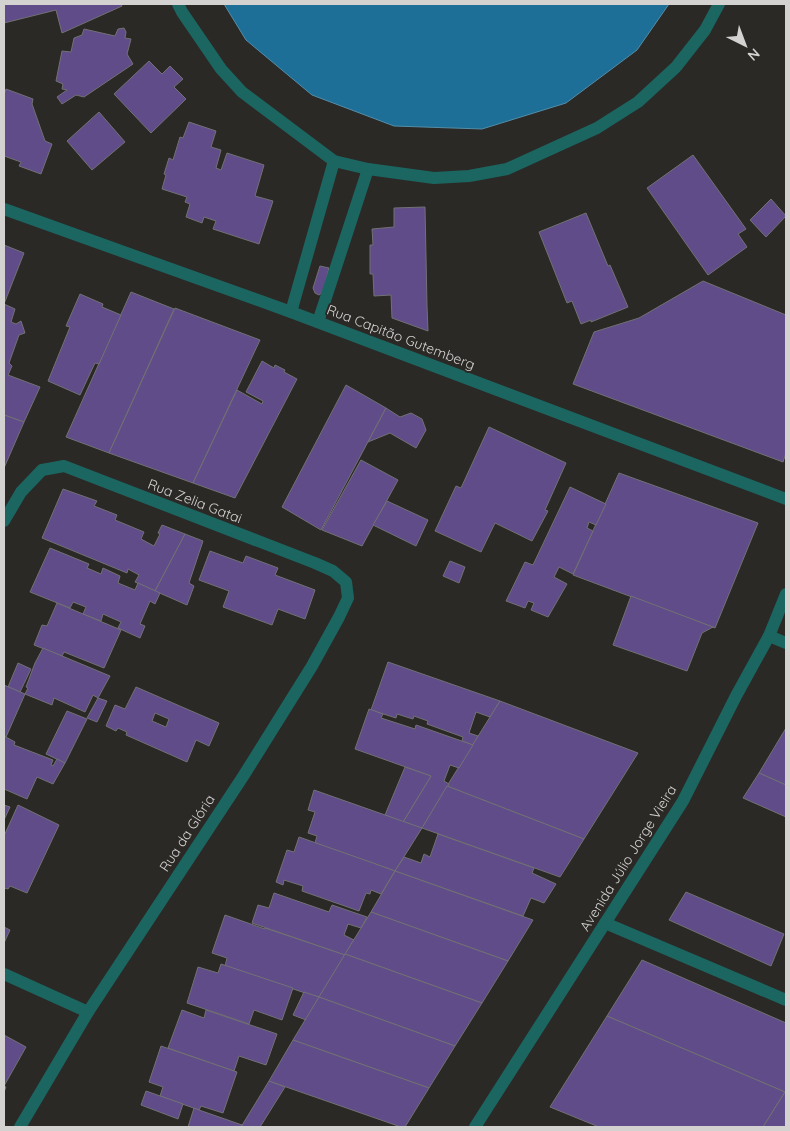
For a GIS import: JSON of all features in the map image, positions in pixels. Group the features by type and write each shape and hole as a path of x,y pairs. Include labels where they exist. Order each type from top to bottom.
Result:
{"street":[{"path":"178,4 221,68 242,92 334,161 368,169 434,178 469,176 507,169 596,128 638,102 676,67 705,30 719,4"},
{"path":"291,312 334,161"},
{"path":"318,322 368,169"},
{"name":"Rua Capitão Gutemberg","path":"4,209 318,322 786,499"},
{"name":"Rua Zelia Gatai","path":"4,521 21,492 42,470 64,466 315,563"},
{"name":"Rua da Glória","path":"20,1127 88,1012 244,775 312,666 339,617 348,598 346,582 334,571 315,563"},
{"name":"Avenida Júlio Jorge Vieira","path":"475,1127 683,801 736,696 769,636 786,594"},
{"path":"769,636 786,643"},
{"path":"605,923 786,1000"},
{"path":"4,974 88,1012"}],"water":[{"path":"224,4 669,4 637,50 566,103 482,129 394,126 312,95 246,40"}],"building":[{"path":"4,4 121,4 122,6 62,33 56,10 4,23"},
{"path":"124,28 126,32 125,38 131,39 127,54 133,64 84,97 76,95 62,104 57,97 67,90 62,89 63,84 56,81 62,51 71,52 74,38 82,35 84,29 115,36 118,29"},
{"path":"149,61 162,74 170,66 183,79 174,87 186,99 151,133 114,94"},
{"path":"6,89 33,99 32,104 45,141 52,144 41,174 19,166 21,162 4,156 4,95"},
{"path":"99,112 125,142 92,170 67,141"},
{"path":"189,122 216,131 211,147 221,150 216,168 221,170 227,153 264,165 255,196 273,201 259,244 213,229 216,221 204,217 202,223 186,217 190,204 185,202 187,197 162,189 169,158 173,160 180,137 183,138"},
{"path":"693,155 746,229 738,234 747,247 708,275 647,188"},
{"path":"771,199 786,216 766,237 750,220"},
{"path":"425,207 428,331 392,318 391,295 374,296 373,274 370,274 370,245 373,245 372,229 394,227 394,208"},
{"path":"586,213 608,266 610,265 628,307 591,322 591,320 581,324 572,301 567,303 539,232"},
{"path":"4,245 24,253 4,304"},
{"path":"320,266 329,268 323,292 319,295 315,293 313,288"},
{"path":"703,281 786,315 786,453 783,462 573,384 594,332 639,318"},
{"path":"131,292 174,309 109,453 66,437"},
{"path":"80,294 103,304 102,307 121,315 99,364 95,363 80,395 48,381 70,327 66,326"},
{"path":"4,304 15,309 11,322 16,324 21,321 25,333 19,335 9,363 12,366 8,375 40,387 24,422 4,415"},
{"path":"175,308 260,340 193,483 109,453"},
{"path":"262,361 274,368 275,365 285,370 284,372 297,379 235,498 193,483 237,390 262,404 263,401 246,392"},
{"path":"346,385 386,408 321,530 282,507"},
{"path":"386,408 400,417 411,413 422,419 426,430 416,448 390,433 368,442"},
{"path":"4,415 24,422 4,468"},
{"path":"489,427 566,463 545,510 548,511 532,541 495,523 481,552 435,531 456,486 461,488"},
{"path":"361,460 398,480 362,546 322,530"},
{"path":"619,473 758,523 715,628 573,575"},
{"path":"570,487 606,504 596,525 589,522 587,528 593,531 573,574 559,567 554,577 567,584 548,617 531,610 534,603 528,601 525,608 506,601 525,562 533,565"},
{"path":"63,489 97,501 94,506 117,515 115,520 144,532 141,539 154,546 162,525 185,534 155,591 135,582 139,575 128,569 127,573 42,538"},
{"path":"387,501 428,520 416,546 373,525"},
{"path":"185,534 203,541 189,583 194,586 187,605 155,591"},
{"path":"50,548 89,564 87,568 101,574 103,568 120,576 118,583 135,590 138,583 160,593 155,604 150,601 140,624 145,626 140,638 118,628 121,622 103,614 101,621 83,614 86,607 73,602 70,608 30,592"},
{"path":"210,551 243,563 246,556 278,568 275,575 315,590 305,619 278,609 272,625 223,607 229,591 199,580"},
{"path":"450,561 465,567 459,583 443,576"},
{"path":"631,596 713,627 702,633 687,671 613,645"},
{"path":"57,603 121,630 104,668 64,652 62,656 34,645 42,625 47,626"},
{"path":"43,648 110,676 98,698 93,695 85,712 54,698 52,705 25,694 35,663"},
{"path":"388,662 500,701 490,717 476,712 469,733 478,736 473,745 462,741 463,737 427,724 428,721 414,716 413,719 397,714 396,718 371,710"},
{"path":"18,663 31,669 20,692 8,687"},
{"path":"4,685 25,694 6,737 4,736"},
{"path":"136,687 219,723 209,746 196,740 187,762 126,735 127,732 118,728 116,731 106,726 115,705 125,709","holes":["155,713 169,719 166,727 152,721"]},
{"path":"98,698 107,701 97,722 87,718"},
{"path":"500,701 638,753 584,839 447,786"},
{"path":"369,709 383,714 381,718 415,729 416,725 473,745 459,768 450,765 444,781 449,784 422,828 403,822 431,776 355,749"},
{"path":"67,711 87,719 65,763 46,754"},
{"path":"786,728 786,785 759,773"},
{"path":"4,736 15,742 14,745 53,760 51,765 53,766 57,759 65,763 53,784 37,777 27,799 4,789"},
{"path":"405,767 431,776 403,822 385,815"},
{"path":"759,773 786,785 786,817 743,798"},
{"path":"447,786 584,839 560,877 422,828"},
{"path":"314,790 422,828 395,871 315,843 317,836 308,833 315,812 308,810"},
{"path":"4,805 10,807 4,820"},
{"path":"18,805 59,825 27,893 10,886 8,889 4,888 4,836"},
{"path":"438,834 534,868 532,873 556,884 544,903 531,898 523,916 395,871 404,857 421,863 424,854 430,857"},
{"path":"299,837 395,871 381,894 371,890 370,894 366,893 359,911 302,891 303,886 284,880 283,885 276,882 287,850 294,852"},
{"path":"395,871 533,920 508,961 371,912"},
{"path":"686,892 784,934 771,966 669,920"},
{"path":"274,893 329,912 332,905 367,917 361,928 348,924 344,935 354,940 345,955 252,923 258,905 269,908"},
{"path":"371,912 508,961 482,1003 345,954"},
{"path":"225,915 345,955 319,997 311,995 225,966 227,958 212,953"},
{"path":"4,927 10,930 4,943"},
{"path":"345,954 482,1003 455,1046 319,997"},
{"path":"642,960 786,1023 785,1092 607,1016"},
{"path":"221,964 293,988 282,1020 254,1010 249,1024 187,1003 198,967 218,973"},
{"path":"304,992 319,997 306,1020 293,1015"},
{"path":"319,997 455,1046 429,1088 293,1040"},
{"path":"182,1010 204,1018 206,1010 277,1034 266,1065 239,1056 234,1071 168,1048"},
{"path":"607,1016 785,1092 763,1127 599,1127 550,1107"},
{"path":"4,1035 26,1047 4,1086"},
{"path":"293,1040 429,1088 405,1127 401,1127 269,1081"},
{"path":"161,1046 237,1072 223,1113 201,1106 199,1110 160,1096 163,1087 149,1082"},
{"path":"269,1081 285,1087 260,1127 241,1127"},
{"path":"786,1090 786,1127 763,1127 785,1092"},
{"path":"146,1091 183,1104 178,1119 141,1105"},
{"path":"194,1108 242,1125 241,1127 188,1127"}]}
